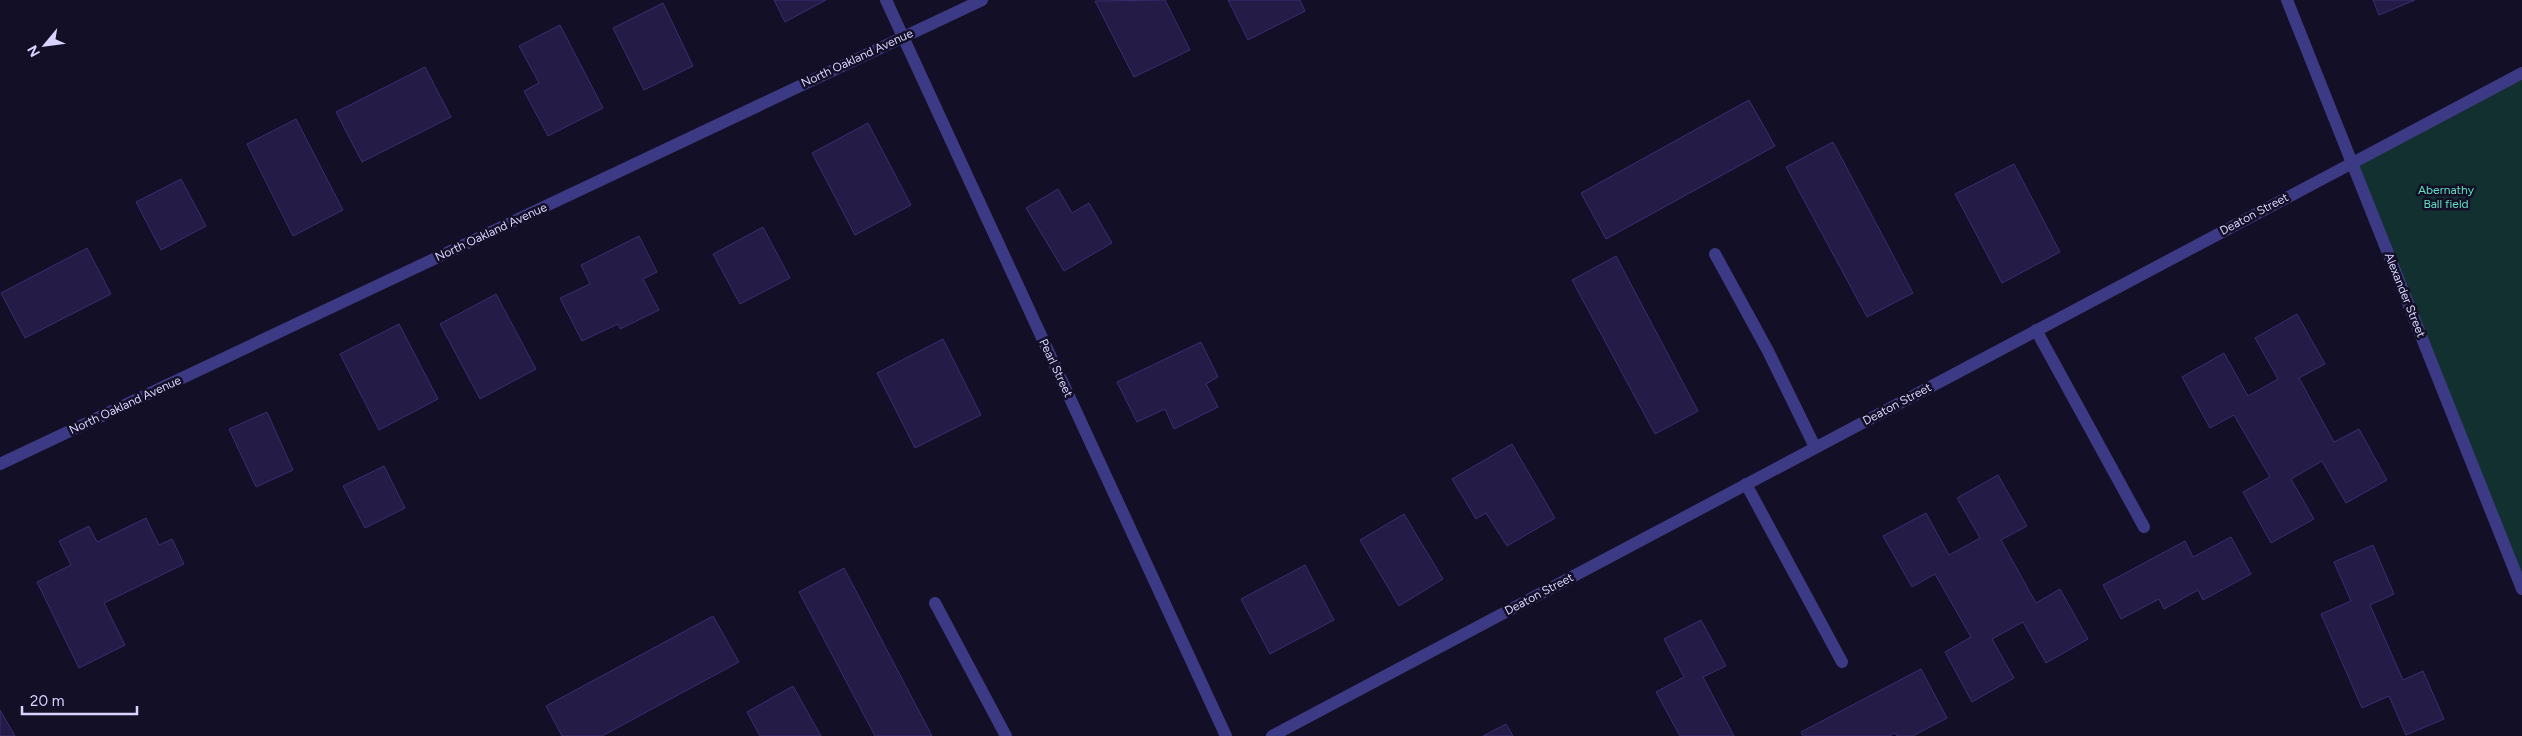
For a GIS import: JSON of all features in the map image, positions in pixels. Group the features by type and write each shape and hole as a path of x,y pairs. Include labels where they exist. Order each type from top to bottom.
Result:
{"street":[{"name":"Pearl Street","path":"886,0 1226,736"},
{"name":"North Oakland Avenue","path":"0,464 982,0"},
{"name":"Alexander Street","path":"2287,0 2522,589"},
{"name":"Deaton Street","path":"1272,736 2522,72"},
{"path":"1714,254 1768,351 1815,447"},
{"path":"2036,330 2144,527"},
{"path":"1746,484 1842,662"},
{"path":"935,603 1006,736"}],"green space":[{"name":"Abernathy Ball field","path":"2522,73 2522,589 2352,162"}],"building":[{"path":"774,0 826,0 785,22"},
{"path":"1165,0 1190,50 1134,77 1095,1"},
{"path":"1228,0 1300,0 1305,11 1248,40"},
{"path":"2373,0 2415,0 2379,15"},
{"path":"663,3 693,66 644,90 613,28"},
{"path":"560,25 603,108 548,136 524,91 539,83 519,46"},
{"path":"425,67 451,117 362,162 336,112"},
{"path":"1749,100 1775,146 1606,239 1581,193"},
{"path":"296,119 343,210 293,236 247,144"},
{"path":"868,123 911,205 855,235 812,153"},
{"path":"1833,142 1913,293 1867,317 1786,167"},
{"path":"2014,164 2060,252 2002,283 1955,194"},
{"path":"181,179 206,226 161,250 136,202"},
{"path":"1058,189 1072,213 1089,203 1112,243 1064,271 1026,208"},
{"path":"763,227 790,278 740,304 713,254"},
{"path":"639,236 657,272 643,279 659,310 620,329 618,324 582,341 560,298 590,284 581,265"},
{"path":"87,248 111,294 25,338 1,293"},
{"path":"1616,256 1698,411 1655,434 1572,280"},
{"path":"496,294 536,369 480,399 440,324"},
{"path":"2297,314 2325,364 2299,378 2334,442 2359,429 2387,480 2346,503 2322,461 2291,479 2314,519 2271,543 2243,492 2270,477 2234,415 2210,428 2182,377 2224,353 2248,396 2278,379 2255,338"},
{"path":"399,324 438,399 379,430 340,354"},
{"path":"943,339 981,415 915,448 877,373"},
{"path":"1201,342 1218,377 1206,384 1218,407 1174,429 1165,409 1137,422 1117,382"},
{"path":"267,412 293,470 256,487 229,429"},
{"path":"1512,444 1555,518 1507,546 1486,513 1476,519 1452,479"},
{"path":"384,466 405,508 365,528 343,486"},
{"path":"1998,475 2027,526 2001,540 2036,603 2060,589 2088,639 2046,663 2023,622 1992,639 2014,678 1972,702 1945,652 1971,637 1935,574 1912,587 1883,536 1926,513 1949,555 1980,538 1957,498"},
{"path":"1404,514 1443,579 1399,606 1360,540"},
{"path":"146,518 159,545 172,539 184,564 104,603 125,645 79,668 37,582 71,565 59,541 89,526 97,542"},
{"path":"2231,537 2251,574 2203,600 2198,590 2164,609 2159,599 2121,619 2103,585 2185,541 2193,557"},
{"path":"2373,545 2394,594 2370,605 2403,680 2423,671 2444,719 2406,735 2389,696 2362,708 2321,614 2351,601 2334,562"},
{"path":"1305,565 1334,620 1270,654 1241,599"},
{"path":"844,568 932,736 875,736 799,592"},
{"path":"713,616 739,662 602,736 562,736 546,706"},
{"path":"1701,620 1726,666 1703,677 1734,736 1680,736 1656,692 1684,677 1664,639"},
{"path":"1921,669 1947,718 1913,736 1897,736 1895,733 1889,736 1803,736 1801,732"},
{"path":"793,686 821,736 760,736 747,712"},
{"path":"0,710 15,736 0,736"},
{"path":"1506,724 1513,736 1483,736"}]}
